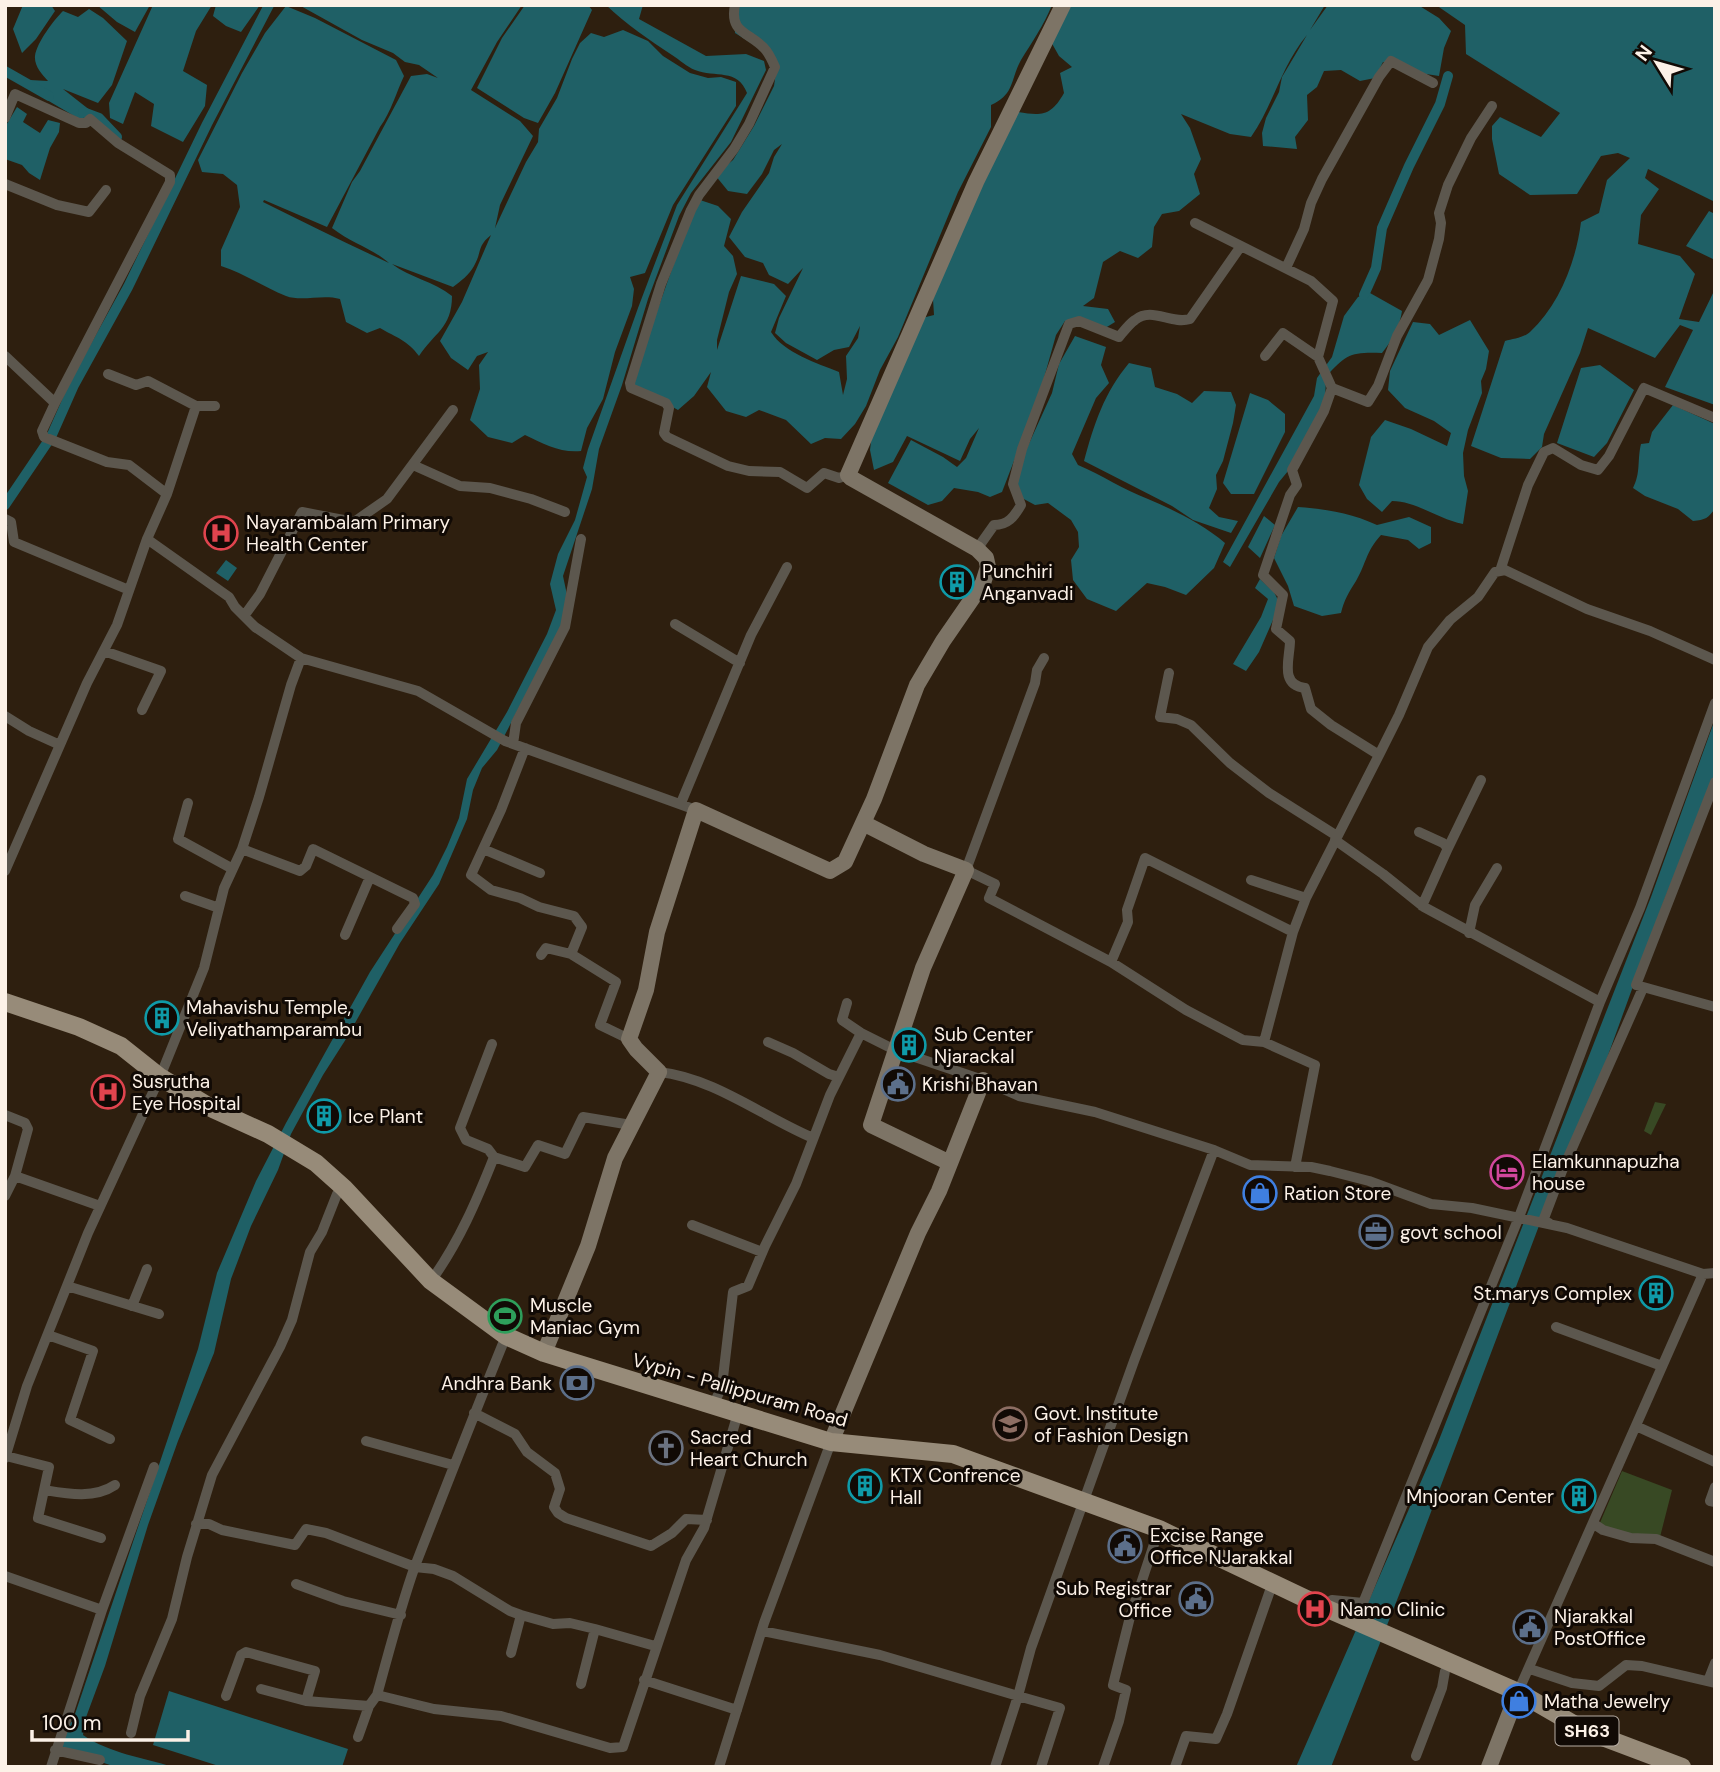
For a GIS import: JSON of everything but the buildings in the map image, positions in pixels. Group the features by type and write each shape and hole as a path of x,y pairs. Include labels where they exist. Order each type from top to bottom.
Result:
{"main road":[{"name":"Vypin - Pallippuram Road","path":"5,1002 79,1027 121,1046 160,1077 214,1109 268,1134 316,1163 344,1188 431,1280 506,1336 544,1353 831,1442 954,1454 1159,1529 1323,1607 1518,1692 1584,1730 1682,1767"}],"street":[{"path":"736,5 734,21 741,32 763,47 775,67 749,124 691,210 661,284 629,383 631,388 666,403 669,408 664,433 667,437 695,449 707,458 749,471 780,472 807,488 824,473 839,478 848,475 976,182 1063,5"},
{"path":"1286,268 1322,179 1379,77 1391,61 1433,83"},
{"path":"5,118 15,93 79,123 86,123 90,119 118,143 170,175 170,182 42,431 49,439 107,462 129,465 167,494"},
{"path":"1328,378 1368,402 1378,386 1397,336 1428,280 1439,239 1439,213 1448,186 1471,138 1492,106"},
{"path":"5,184 57,205 89,212 106,190"},
{"path":"1195,223 1311,281 1333,301 1318,357"},
{"path":"977,549 990,529 994,525 1009,522 1021,505 1013,484 1022,449 1069,324 1079,321 1119,337 1136,319 1148,313 1182,322 1190,319 1241,246"},
{"path":"1265,356 1283,333 1318,357 1328,378 1324,411 1292,470 1297,485 1290,495 1263,575 1283,595 1276,629 1290,642 1287,673 1299,688 1305,688 1311,709 1331,726 1379,755"},
{"path":"5,356 55,403"},
{"path":"108,374 136,385 148,381 196,406 215,406"},
{"path":"1500,571 1528,485 1544,452 1553,448 1581,465 1598,470 1609,456 1644,388 1715,418"},
{"path":"5,871 60,744 117,625 146,539 167,494 196,406"},
{"path":"244,616 260,594 302,512 354,522 387,499 453,410"},
{"path":"413,465 460,486 490,488 565,512"},
{"path":"146,539 229,597 255,627 301,658 418,691 509,742 689,807 830,872 845,862 917,685 983,583 988,567 986,558 977,549 848,475"},
{"path":"5,519 11,522 14,542 129,590"},
{"path":"509,742 565,627 581,539"},
{"path":"629,1039 646,990 657,932 689,807 740,663 758,622 788,567"},
{"path":"1264,1042 1293,932 1306,898 1399,715 1428,648 1450,620 1478,597 1495,572 1506,570 1587,609 1650,631 1715,660"},
{"path":"675,624 740,663"},
{"path":"104,651 161,671 142,710"},
{"path":"101,1538 38,1518 49,1467 5,1457 10,1422 100,1206 160,1077 204,968 231,868 242,849 301,658"},
{"path":"950,1163 871,1125 923,968 966,870 1035,683 1037,670 1044,658"},
{"path":"1169,673 1160,717 1177,719 1191,725 1230,763 1336,838 1422,906 1600,1002"},
{"path":"1323,1607 1332,1600 1363,1603 1519,1217 1600,1002 1640,908 1715,703"},
{"path":"5,716 29,731 60,744"},
{"path":"525,748 471,875 491,890 574,916 582,927 571,954"},
{"path":"1422,906 1481,780"},
{"path":"1715,782 1636,985 1715,1007"},
{"path":"188,803 178,839 231,868"},
{"path":"863,823 924,854 995,884 989,898 1111,962 1186,1010 1242,1040 1264,1042 1315,1065 1295,1167"},
{"path":"1419,832 1448,848"},
{"path":"242,849 300,871 306,866 313,849 413,898 415,904 397,929"},
{"path":"483,849 540,873"},
{"path":"1111,962 1128,922 1127,910 1145,858 1293,932"},
{"path":"1469,933 1475,905 1497,868"},
{"path":"345,936 370,877"},
{"path":"1251,880 1306,898"},
{"path":"185,896 219,908"},
{"path":"541,954 546,948 571,954 616,982 600,1025 629,1039 659,1072 680,1074 733,1097 782,1125 813,1138"},
{"path":"1643,988 1562,1171 1543,1221 1703,1274 1715,1273"},
{"path":"847,1003 842,1020 861,1033 897,1051 983,1080 1019,1096 1095,1112 1214,1150 1250,1165 1330,1171 1369,1181 1431,1204 1519,1217 1567,1228"},
{"path":"713,1406 722,1386 733,1292 748,1286 796,1184 839,1077 861,1033"},
{"path":"768,1042 839,1077"},
{"path":"492,1044 460,1128 466,1140 488,1149 494,1157 525,1167 538,1145 565,1154 583,1117 631,1125"},
{"path":"544,1353 588,1245 615,1158 659,1072"},
{"path":"719,1767 762,1631 831,1442 983,1080"},
{"path":"5,1115 25,1123 28,1129 15,1176 5,1196"},
{"path":"995,1767 1031,1648 1134,1361 1214,1150"},
{"path":"431,1280 448,1258 470,1215 494,1157"},
{"path":"15,1176 100,1206"},
{"path":"131,1733 140,1696 172,1619 196,1524 212,1475 292,1320 310,1252 322,1232 337,1194 344,1188"},
{"path":"692,1225 762,1252"},
{"path":"132,1306 147,1269"},
{"path":"1489,1767 1518,1692 1703,1274"},
{"path":"67,1286 159,1314"},
{"path":"1556,1327 1662,1366"},
{"path":"48,1335 93,1351 70,1420 110,1439"},
{"path":"358,1737 369,1706 377,1695 415,1567 506,1336"},
{"path":"474,1413 515,1434 527,1452 555,1474 560,1489 554,1507 566,1518 651,1546 672,1533 686,1519 706,1520"},
{"path":"377,1695 434,1709 500,1716 610,1748 623,1747 686,1560 706,1520 738,1413"},
{"path":"1636,1426 1715,1462"},
{"path":"366,1441 453,1465"},
{"path":"51,1767 102,1610 153,1467"},
{"path":"44,1490 75,1495 105,1491 116,1485"},
{"path":"1715,1487 1710,1501 1715,1502"},
{"path":"196,1524 209,1524 222,1530 295,1545 306,1529 316,1531 415,1567 434,1569 453,1576 521,1615 553,1624 570,1623 655,1646"},
{"path":"1594,1524 1603,1530 1631,1538 1656,1539 1715,1562"},
{"path":"1103,1767 1119,1721 1126,1690 1113,1685 1130,1617 1159,1529"},
{"path":"5,1576 102,1610"},
{"path":"1175,1767 1186,1736 1216,1739 1273,1582"},
{"path":"296,1584 343,1601 401,1615"},
{"path":"511,1653 521,1615"},
{"path":"581,1684 594,1629"},
{"path":"762,1631 880,1655 1060,1708 1041,1767"},
{"path":"226,1696 240,1655 246,1652 315,1671 306,1701"},
{"path":"1530,1669 1588,1686 1599,1686 1626,1665 1642,1666 1712,1682 1715,1663"},
{"path":"1416,1756 1442,1688 1445,1671"},
{"path":"644,1680 737,1710"},
{"path":"261,1689 306,1701 369,1706"},
{"path":"55,1750 100,1760"}],"green space":[{"path":"1655,1102 1666,1104 1651,1135 1644,1131"},
{"path":"1622,1471 1672,1490 1660,1537 1624,1535 1599,1525"}],"water":[{"path":"23,5 51,5 55,11 36,39 22,53 13,29"},
{"path":"97,5 150,5 135,32 117,22"},
{"path":"153,5 212,5 196,31 183,71 207,85 205,106 183,142 151,126 154,104 135,92 123,124 110,118 109,103"},
{"path":"216,5 260,5 241,32 226,26 213,16"},
{"path":"299,5 522,5 497,42 471,90 520,121 533,136 500,205 495,228 538,142 539,129 557,98 572,59 580,43 591,33 604,37 623,30 648,41 663,56 690,73 736,82 736,106 673,205 645,273 630,277 634,289 632,306 615,352 603,399 587,428 581,451 559,449 525,435 512,443 488,437 470,420 480,389 479,365 488,352 477,356 468,370 451,358 440,341 462,302 491,235 482,246 472,269 453,287 392,264 452,296 446,323 419,356 406,343 380,328 367,333 346,322 340,299 286,296 221,266 221,250 240,207 237,185 223,174 202,172 198,160 242,73 265,33 286,6 396,60 404,76 387,115 327,227 264,200 263,202 389,263 332,228 352,182 411,76 427,74 438,78 419,65 405,62 393,53 362,40"},
{"path":"525,5 588,5 592,10 555,93 538,123 524,118 477,88 502,38"},
{"path":"606,5 643,5 639,19 706,56 746,54 764,61 766,70 731,142 691,193 679,216 648,299 599,449 592,489 563,576 570,609 497,750 482,768 473,790 467,819 439,884 400,943 323,1075 291,1134 278,1170 251,1226 231,1279 214,1353 148,1525 105,1666 85,1720 83,1735 94,1741 116,1751 173,1767 116,1767 59,1748 61,1734 73,1720 198,1349 217,1273 256,1181 286,1123 370,972 433,875 459,818 467,779 507,712 547,634 556,610 550,584 558,554 575,520 587,477 583,468 588,449 638,308 677,205 747,93 743,85 732,77 689,67 638,32"},
{"path":"739,5 1052,5 1021,60 1008,91 991,105 991,127 958,192 898,337 880,370 866,406 855,424 841,439 825,438 811,444 786,420 759,410 746,417 726,411 707,387 711,372 694,396 678,410 631,384 697,199 718,206 731,219 724,246 733,256 737,274 729,292 717,350 741,276 774,284 786,296 771,332 792,352 839,372 843,395 847,379 846,356 858,338 860,326 849,347 834,350 817,360 786,343 775,333 779,318 803,268 788,284 769,275 763,263 745,257 729,237 742,212 769,173 782,144 774,150 762,174 747,194 728,191 715,175 733,160 754,126 774,86 776,72 769,54 735,33 734,13"},
{"path":"1065,5 1325,5 1310,30 1328,5 1418,5 1439,18 1451,31 1444,48 1439,76 1413,72 1383,62 1375,78 1360,81 1341,70 1324,71 1317,87 1307,95 1308,120 1295,137 1297,149 1263,146 1262,133 1266,118 1279,92 1282,77 1251,137 1230,134 1181,114 1190,128 1201,159 1194,174 1200,194 1179,211 1162,214 1154,227 1152,247 1138,258 1120,251 1103,262 1094,298 1083,306 1108,309 1115,322 1102,330 1065,321 1056,335 1039,396 1002,492 990,497 954,488 942,501 928,505 888,483 911,440 957,467 966,458 979,428 970,439 960,461 907,436 893,462 874,470 870,450 872,434 922,318 934,315 933,299 960,232 1018,112 1045,113 1055,106 1064,93 1060,73 1072,67 1059,56 1050,40","holes":["1307,35 1282,77 1290,60"]},
{"path":"1436,5 1715,5 1715,202 1648,169 1645,178 1659,189 1641,215 1638,244 1680,256 1695,274 1679,319 1699,322 1715,289 1715,405 1665,387 1693,330 1680,325 1655,358 1588,328 1580,353 1544,434 1542,447 1530,459 1501,458 1471,446 1505,341 1528,334 1550,308 1571,267 1581,222 1599,213 1607,180 1630,158 1618,153 1601,156 1577,194 1530,195 1499,174 1492,126 1500,117 1541,137 1560,113 1466,54 1465,25"},
{"path":"89,9 103,18 127,41 112,85 98,103 63,89 91,111 81,120 47,100 30,80 48,81 37,66 35,56 42,38 55,20 63,11 78,17"},
{"path":"17,107 27,114 23,122 40,133 48,120 60,123 40,180 22,165 5,159 5,127"},
{"path":"1709,211 1715,214 1715,260 1686,246"},
{"path":"1370,293 1402,311 1395,333 1382,353 1350,356 1326,377 1325,404 1293,465 1279,482 1230,567 1223,562 1314,396 1317,378 1332,357 1344,316 1358,297"},
{"path":"1470,320 1489,351 1481,381 1482,393 1468,430 1463,453 1468,491 1463,524 1401,502 1392,501 1382,512 1367,499 1359,485 1371,437 1385,420 1447,446 1451,433 1434,421 1405,408 1388,390 1390,371 1413,322 1430,324 1439,335"},
{"path":"1075,336 1106,347 1101,365 1109,383 1096,398 1072,454 1078,465 1188,518 1225,543 1214,568 1186,595 1147,583 1116,611 1087,599 1073,580 1071,560 1079,547 1078,532 1071,520 1048,503 1035,505 1022,498 1017,481 1022,459 1052,393 1059,364"},
{"path":"1129,363 1151,368 1155,387 1177,394 1192,403 1204,391 1231,392 1236,405 1233,423 1223,461 1216,475 1217,489 1209,508 1219,517 1238,521 1231,533 1193,520 1172,506 1084,461 1101,409"},
{"path":"1600,365 1634,390 1607,443 1594,457 1557,443 1581,368"},
{"path":"1250,393 1268,400 1285,414 1285,432 1254,494 1231,494 1223,483"},
{"path":"1673,405 1715,424 1715,508 1709,516 1701,520 1693,521 1678,509 1645,496 1633,488 1641,444 1649,443 1652,432"},
{"path":"1298,507 1338,512 1377,525 1409,517 1431,527 1431,543 1419,549 1408,540 1381,535 1369,552 1341,613 1322,616 1294,606 1288,586 1274,558 1281,536"},
{"path":"1264,516 1275,525 1260,558 1248,547"},
{"path":"226,560 237,568 228,581 216,573"},
{"path":"1260,579 1274,592 1280,604 1259,652 1246,671 1233,664 1261,617 1268,599 1255,588"},
{"path":"1715,719 1715,774 1665,898 1598,1083 1554,1186 1414,1557 1331,1767 1296,1767 1437,1445 1651,897"},
{"path":"169,1691 348,1749 342,1767 222,1767 153,1745"}],"waterway":[{"path":"5,505 51,437 74,385 128,287 207,124 269,5"},
{"path":"5,71 49,96"},
{"path":"1364,295 1376,268 1382,228 1440,104 1448,76"},
{"path":"83,112 99,118 117,137"}],"place":[{"name":"Nayarambalam Primary Health Center","path":"221,533"},
{"name":"Punchiri Anganvadi","path":"957,582"},
{"name":"Mahavishu Temple, Veliyathamparambu","path":"162,1018"},
{"name":"Sub Center Njarackal","path":"909,1045"},
{"name":"Krishi Bhavan","path":"898,1084"},
{"name":"Susrutha Eye Hospital","path":"108,1092"},
{"name":"Ice Plant","path":"324,1116"},
{"name":"Elamkunnapuzha house","path":"1507,1172"},
{"name":"Ration Store","path":"1260,1193"},
{"name":"govt school","path":"1376,1232"},
{"name":"St.marys Complex","path":"1656,1293"},
{"name":"Muscle Maniac Gym","path":"505,1316"},
{"name":"Andhra Bank","path":"577,1383"},
{"name":"Govt. Institute of Fashion Design","path":"1010,1424"},
{"name":"Sacred Heart Church","path":"666,1448"},
{"name":"KTX Confrence Hall","path":"865,1486"},
{"name":"Mnjooran Center","path":"1579,1496"},
{"name":"Excise Range Office NJarakkal","path":"1125,1546"},
{"name":"Sub Registrar Office","path":"1196,1599"},
{"name":"Namo Clinic","path":"1315,1609"},
{"name":"Njarakkal PostOffice","path":"1530,1627"},
{"name":"Matha Jewelry","path":"1519,1701"}]}
